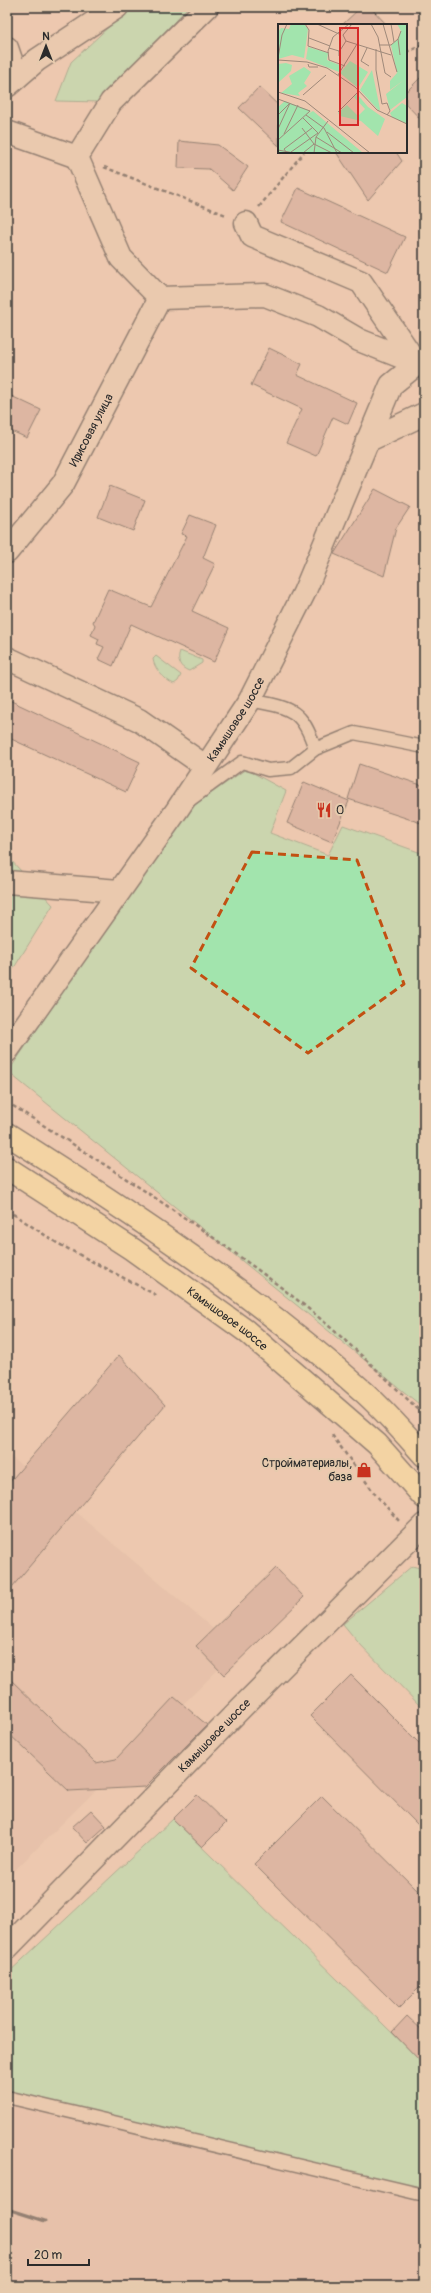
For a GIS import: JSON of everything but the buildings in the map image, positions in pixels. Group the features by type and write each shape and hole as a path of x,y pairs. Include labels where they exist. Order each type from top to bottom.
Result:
{"main road":[{"path":"7,1134 131,1213 265,1309 366,1394 424,1455"},
{"name":"Камышовое шоссе","path":"7,1168 132,1249 246,1330 377,1444 424,1497"}],"street":[{"path":"12,82 37,60 117,7"},
{"path":"77,157 111,102 207,7"},
{"path":"7,48 12,82"},
{"path":"7,132 77,157 121,258 160,298 265,295 318,316 359,340 420,365"},
{"path":"246,223 252,236 361,282 420,365"},
{"name":"Ирисовая улица","path":"7,552 62,484 160,298"},
{"name":"Камышовое шоссе","path":"7,1051 177,810 250,700 304,593 391,385 420,365"},
{"path":"368,441 424,414"},
{"path":"7,658 139,720 205,766"},
{"path":"7,882 119,891"},
{"name":"Камышовое шоссе","path":"7,1948 418,1531"}],"lane":[{"path":"250,700 291,710 308,727 315,749"},
{"path":"177,810 242,762 268,770 291,768 315,749 354,733 424,747"},
{"path":"7,2096 424,2195"}],"path":[{"path":"407,52 424,45"},
{"path":"77,157 246,223 303,153"},
{"path":"7,1210 57,1243 164,1299"},
{"path":"331,1434 375,1494 418,1531"}],"highlighted area":[{"path":"252,852 357,860 404,984 308,1053 191,968"}],"shaded area":[{"path":"7,1453 238,1650 7,1878"},
{"path":"7,2097 424,2195 424,2286 7,2286"}],"green space":[{"path":"130,7 188,7 100,102 56,101 71,62"},
{"path":"180,651 202,660 202,663 189,671 183,668 179,661"},
{"path":"156,656 181,675 178,681 174,684 160,674 155,667 153,659"},
{"path":"246,769 286,791 270,833 328,855 343,825 424,854 424,1408 8,1072 186,811"},
{"path":"7,856 53,905 7,979"},
{"path":"412,1566 424,1569 424,1710 357,1641 343,1624"},
{"path":"173,1819 424,2064 424,2195 7,2097 7,1974"}],"railway":[{"path":"7,2209 45,2221"}],"place":[{"name":"0","path":"324,810"},
{"name":"Стройматериалы, база","path":"364,1470"}]}
